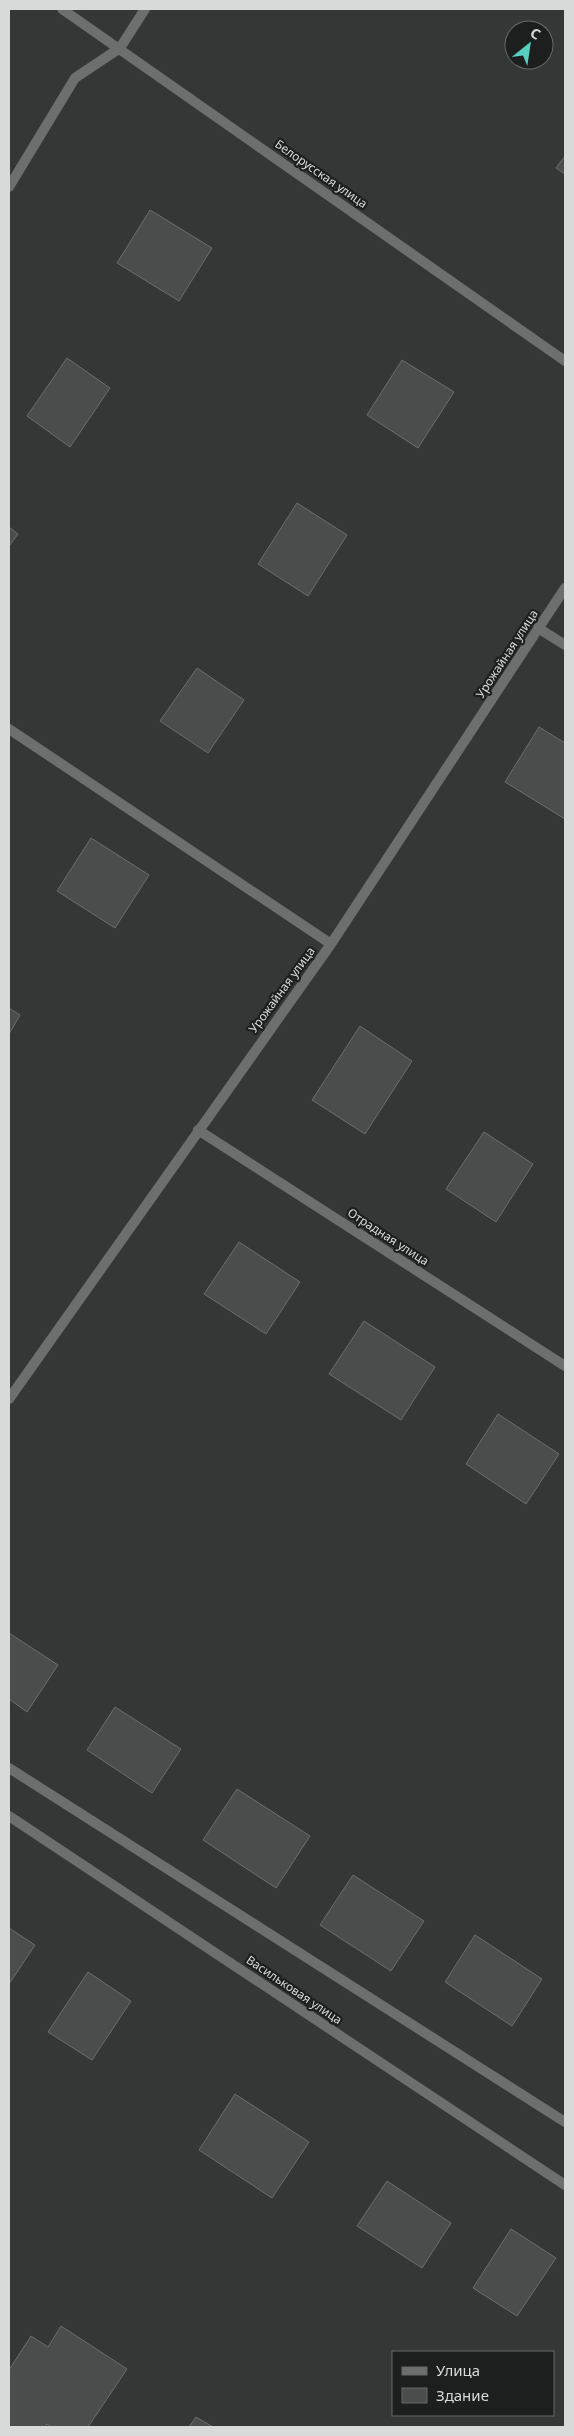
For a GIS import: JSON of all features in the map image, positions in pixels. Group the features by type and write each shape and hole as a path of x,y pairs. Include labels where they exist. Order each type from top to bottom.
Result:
{"street":[{"name":"Белорусская улица","path":"62,9 565,361"},
{"path":"9,187 75,78 120,48 146,9"},
{"name":"Урожайная улица","path":"9,1399 331,944 565,588"},
{"path":"538,628 565,645"},
{"path":"9,729 331,944"},
{"name":"Отрадная улица","path":"198,1130 565,1366"},
{"path":"9,1768 565,2122"},
{"name":"Васильковая улица","path":"9,1816 565,2185"}],"building":[{"path":"565,156 565,174 556,168"},
{"path":"150,210 212,248 179,301 117,263"},
{"path":"67,358 110,388 70,447 27,416"},
{"path":"402,360 454,392 418,448 367,415"},
{"path":"297,503 347,535 308,596 258,564"},
{"path":"9,527 18,534 9,546"},
{"path":"197,668 244,700 208,753 160,721"},
{"path":"539,727 565,743 565,819 505,782"},
{"path":"91,838 149,875 115,928 57,891"},
{"path":"9,1008 20,1015 9,1034"},
{"path":"360,1026 412,1061 365,1134 312,1100"},
{"path":"484,1132 533,1164 496,1222 446,1189"},
{"path":"239,1242 300,1282 266,1334 204,1294"},
{"path":"364,1321 435,1367 401,1420 329,1374"},
{"path":"498,1414 559,1454 526,1504 466,1464"},
{"path":"9,1633 58,1665 27,1712 9,1699"},
{"path":"115,1707 181,1749 152,1793 87,1750"},
{"path":"237,1789 310,1836 276,1888 203,1840"},
{"path":"353,1875 424,1921 391,1971 320,1925"},
{"path":"9,1928 35,1945 9,1984"},
{"path":"475,1935 542,1979 512,2026 445,1982"},
{"path":"88,1972 131,2001 92,2060 48,2032"},
{"path":"235,2094 309,2142 272,2198 199,2150"},
{"path":"387,2181 451,2223 422,2268 357,2226"},
{"path":"511,2229 556,2258 517,2316 473,2288"},
{"path":"61,2326 127,2369 88,2427 52,2427 47,2424 45,2427 9,2427 9,2370 31,2336 48,2347"},
{"path":"196,2417 213,2427 189,2427"}]}
